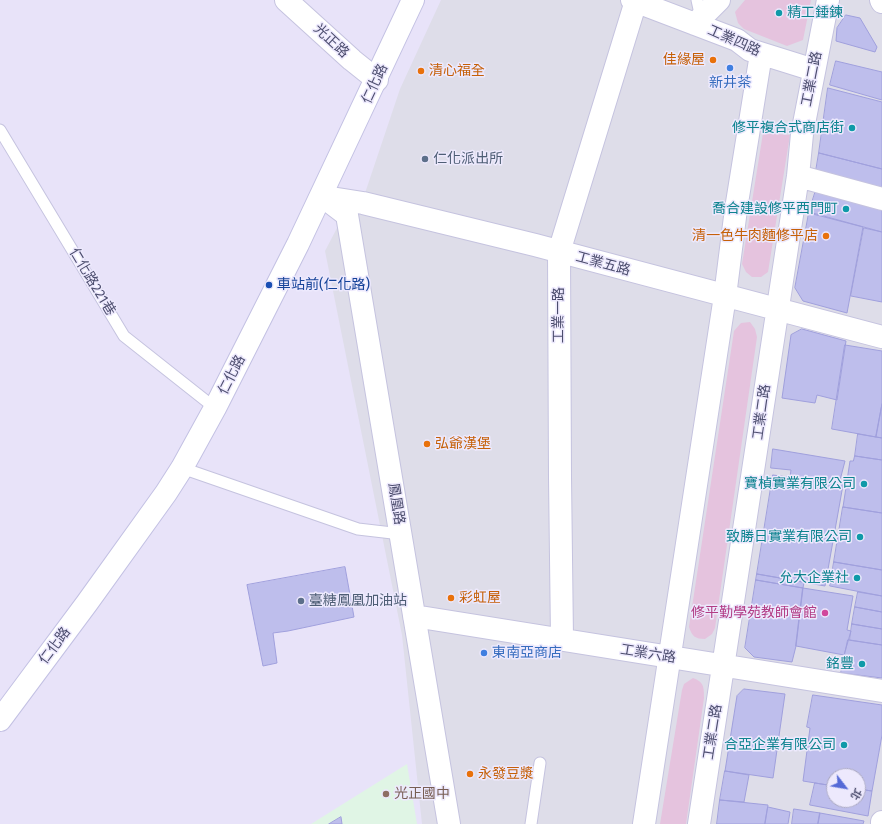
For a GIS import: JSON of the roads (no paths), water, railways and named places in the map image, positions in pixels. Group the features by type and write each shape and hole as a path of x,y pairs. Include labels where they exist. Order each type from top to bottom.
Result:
{"street":[{"name":"光正路","path":"286,0 352,60 377,80"},
{"name":"仁化路","path":"0,720 166,494 182,468 215,408 322,196 413,0"},
{"path":"697,14 719,0"},
{"name":"工業二路","path":"699,824 798,176 802,134 828,0"},
{"name":"工業四路","path":"634,1 697,14 750,50 814,70"},
{"name":"工業一路","path":"562,639 559,252 634,1"},
{"path":"644,824 725,296 736,209 761,54"},
{"path":"798,176 882,199"},
{"name":"工業五路","path":"322,196 384,208 559,252 882,337"},
{"name":"鳳凰路","path":"322,196 347,215 449,824"},
{"name":"工業六路","path":"414,616 882,692"}],"lane":[{"name":"仁化路221巷","path":"0,130 124,336 215,408"},
{"path":"182,468 358,529 401,534"},
{"path":"530,824 540,763"}],"place":[{"name":"精工錘鍊","path":"779,13"},
{"name":"佳緣屋","path":"713,60"},
{"name":"新井茶","path":"730,68"},
{"name":"清心福全","path":"421,71"},
{"name":"修平複合式商店街","path":"852,128"},
{"name":"仁化派出所","path":"425,159"},
{"name":"喬合建設修平西門町","path":"846,209"},
{"name":"清一色牛肉麵修平店","path":"826,236"},
{"name":"車站前(仁化路)","path":"269,285"},
{"name":"弘爺漢堡","path":"427,444"},
{"name":"寶楨實業有限公司","path":"864,484"},
{"name":"致勝日實業有限公司","path":"860,537"},
{"name":"允大企業社","path":"857,578"},
{"name":"彩虹屋","path":"451,598"},
{"name":"臺糖鳳凰加油站","path":"301,601"},
{"name":"修平勤學苑教師會館","path":"825,613"},
{"name":"東南亞商店","path":"484,653"},
{"name":"銘豐","path":"862,664"},
{"name":"合亞企業有限公司","path":"844,745"},
{"name":"永發豆漿","path":"470,774"},
{"name":"光正國中","path":"386,794"}]}
